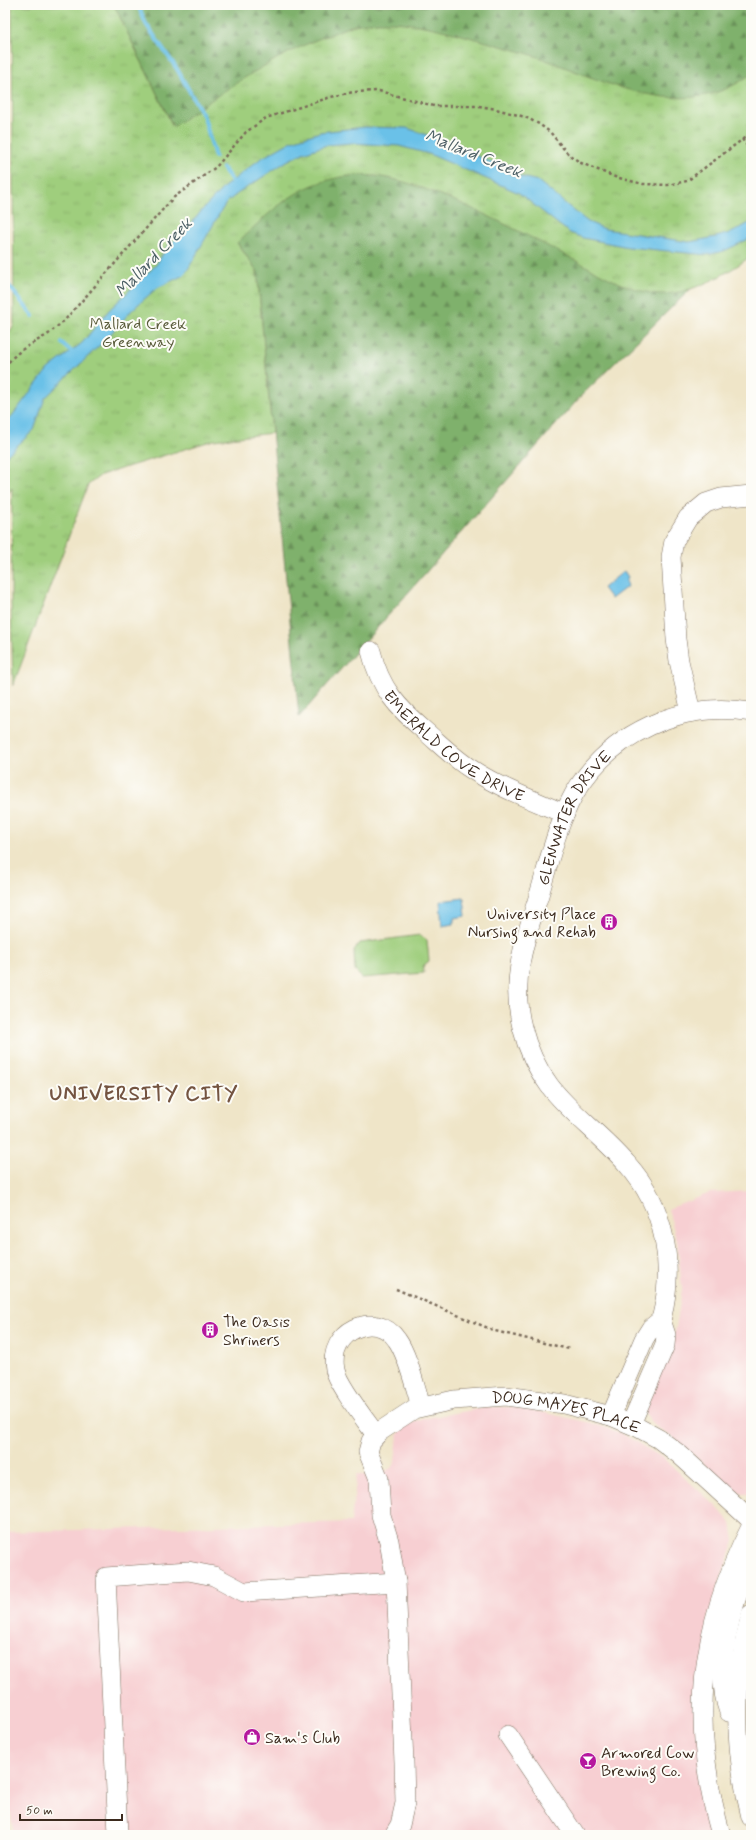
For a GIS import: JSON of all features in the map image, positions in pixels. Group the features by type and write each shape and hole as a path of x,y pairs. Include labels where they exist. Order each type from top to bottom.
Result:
{"street":[{"path":"691,712 679,660 676,639 671,557 674,541 688,518 706,503 721,498 751,495"},
{"name":"EMERALD COVE DRIVE","path":"371,651 379,677 392,698 405,714 454,756 470,769 490,780 565,814"},
{"name":"GLENWATER DRIVE","path":"631,1424 665,1345 666,1335 661,1320 667,1293 668,1264 661,1224 651,1200 640,1180 626,1163 571,1111 542,1077 529,1050 519,1016 517,992 521,953 565,814 588,774 613,749 630,736 666,718 691,712 728,709 751,712"},
{"path":"611,1416 644,1339 651,1328 661,1320"},
{"path":"376,1435 336,1373 334,1357 337,1345 348,1332 355,1328 373,1326 384,1329 394,1336 403,1351 421,1406"},
{"name":"DOUG MAYES PLACE","path":"396,1582 389,1541 381,1515 379,1479 368,1452 369,1444 376,1435 395,1420 421,1406 472,1398 506,1396 564,1404 611,1416 631,1424 667,1445 751,1520"},
{"path":"721,1835 709,1788 704,1756 702,1726 704,1674 722,1593 734,1562 751,1527"},
{"path":"736,1726 725,1701 724,1660 727,1636 733,1612 751,1564"},
{"path":"120,1835 118,1834 106,1577 188,1571 214,1576 244,1592 396,1582 405,1803 400,1825 394,1835"},
{"path":"751,1614 740,1665 736,1726 743,1786 751,1817"},
{"path":"508,1735 574,1835"}],"path":[{"path":"5,368 14,356 26,345 48,334 64,321 173,198 216,166 246,132 266,118 298,106 352,92 379,91 388,92 434,106 479,106 496,109 525,117 539,124 550,132 568,154 590,167 632,181 662,185 687,181 751,133"},
{"path":"742,139 751,151"},
{"path":"396,1289 495,1331 570,1349"}],"shaded area":[{"path":"751,1191 751,1493 744,1493 736,1492 728,1486 679,1442 651,1423 645,1411 676,1328 682,1289 677,1241 668,1209 710,1193"},
{"path":"489,1407 512,1407 537,1411 591,1423 621,1433 663,1458 716,1506 731,1523 734,1540 708,1618 715,1835 14,1835 5,1779 5,1532 351,1522 357,1474 375,1477 391,1468 395,1462 398,1435 403,1426 427,1418"}],"green space":[{"name":"Mallard Creek Greenway","path":"12,5 114,5 173,127 229,88 287,53 348,27 371,22 405,23 455,33 535,56 616,86 643,94 671,97 699,96 725,89 751,74 751,256 717,278 691,289 664,294 651,293 630,287 610,278 509,226 462,204 401,181 364,175 334,178 315,184 297,193 273,210 237,243 257,271 272,433 214,440 101,475 88,485 13,686 11,602 12,488 5,497 5,339 14,325"},
{"path":"114,5 751,5 751,230 581,396 299,717 257,271 212,207"},
{"path":"420,935 427,940 429,961 423,966 424,973 362,978 355,971 354,950 360,943"}],"water":[{"path":"365,127 407,128 444,141 497,165 510,174 538,181 588,222 605,229 689,242 733,232 751,222 751,238 724,251 707,255 628,247 583,238 570,233 519,193 429,154 399,146 352,143 327,145 303,153 287,161 227,202 187,271 182,276 157,288 133,309 103,342 45,398 34,430 5,457 5,425 48,369 82,343 109,310 156,265 167,247 185,231 224,187 260,159 292,141 320,132"},
{"path":"624,571 628,577 626,581 628,586 611,599 603,588"},
{"path":"464,898 466,916 454,918 454,924 442,926 440,901"}],"waterway":[{"path":"138,5 146,24 177,69 204,117 215,157"},
{"path":"223,168 234,184"},
{"path":"5,281 33,316"},
{"path":"62,343 75,355"}],"place":[{"name":"University Place Nursing and Rehab","path":"609,922"},
{"name":"The Oasis Shriners","path":"210,1330"},
{"name":"Sam's Club","path":"252,1737"},
{"name":"Armored Cow Brewing Co.","path":"588,1761"}],"district":[{"name":"UNIVERSITY CITY","path":"144,1093"}],"water label":[{"name":"Mallard Creek","path":"474,153"},
{"name":"Mallard Creek","path":"153,257"}]}
